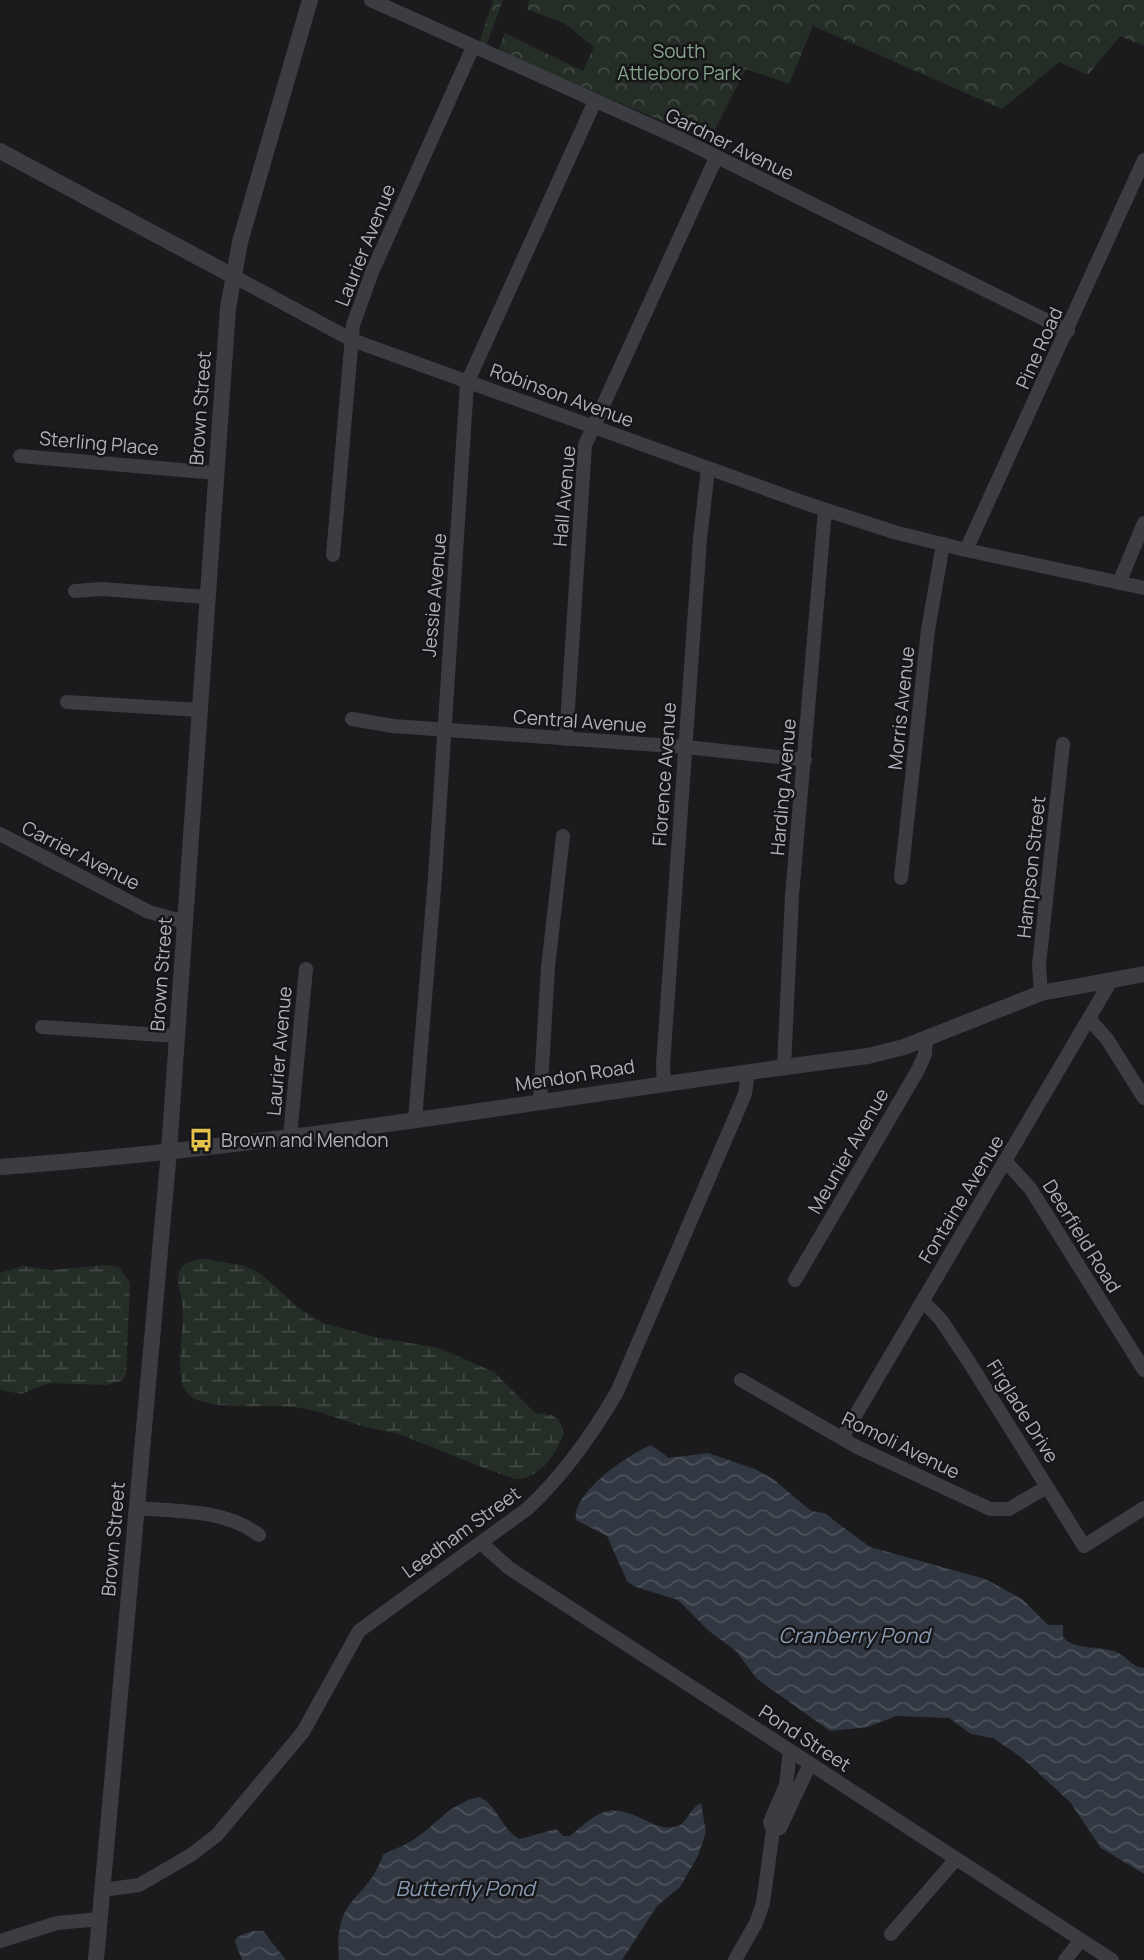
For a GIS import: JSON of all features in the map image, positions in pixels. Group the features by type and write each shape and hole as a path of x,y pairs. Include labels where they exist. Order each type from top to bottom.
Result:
{"street":[{"name":"Brown Street","path":"96,1960 169,1151 216,473 233,276 310,0"},
{"name":"Gardner Avenue","path":"371,0 716,158 1068,331"},
{"name":"Laurier Avenue","path":"333,555 353,325 372,272 473,47"},
{"name":"Jessie Avenue","path":"415,1119 462,496 467,383 595,101"},
{"name":"Robinson Avenue","path":"0,151 352,340 825,510 966,550 1144,588"},
{"name":"Hall Avenue","path":"566,739 585,445 716,158"},
{"name":"Pine Road","path":"966,550 1144,160"},
{"name":"Sterling Place","path":"20,456 216,473"},
{"name":"Florence Avenue","path":"664,1083 700,539 708,469"},
{"name":"Harding Avenue","path":"784,1067 792,896 825,510"},
{"path":"1119,583 1144,523"},
{"name":"Morris Avenue","path":"901,878 929,630 943,544"},
{"path":"75,591 102,589 208,597"},
{"path":"67,702 200,710"},
{"name":"Central Avenue","path":"352,719 443,730 686,747 805,760"},
{"name":"Hampson Street","path":"1041,993 1039,965 1063,744"},
{"name":"Carrier Avenue","path":"0,834 149,912 185,922"},
{"path":"540,1102 548,967 563,836"},
{"name":"Laurier Avenue","path":"290,1136 306,969"},
{"name":"Mendon Road","path":"0,1167 290,1136 882,1054 1041,993 1144,974"},
{"name":"Fontaine Avenue","path":"842,1438 1112,979"},
{"path":"1090,1020 1107,1039 1144,1098"},
{"path":"42,1027 177,1036"},
{"name":"Meunier Avenue","path":"795,1280 918,1070 925,1054 926,1038"},
{"name":"Leedham Street","path":"103,1889 139,1885 191,1855 217,1835 303,1732 359,1631 537,1500 591,1433 617,1392 745,1094 748,1072"},
{"name":"Deerfield Road","path":"1006,1162 1030,1188 1144,1370"},
{"name":"Firglade Drive","path":"923,1301 945,1325 1084,1546 1144,1508"},
{"name":"Romoli Avenue","path":"741,1380 842,1438 995,1511 1009,1509 1047,1487"},
{"path":"137,1508 225,1517 247,1526 259,1535"},
{"name":"Pond Street","path":"481,1543 509,1568 1112,1960"},
{"path":"735,1960 756,1923 763,1903 773,1830 770,1822 786,1785 790,1751"},
{"path":"773,1830 780,1828 810,1764"},
{"path":"891,1934 956,1859"},
{"path":"0,1941 57,1923 100,1919"},
{"path":"1065,1960 1081,1940"}],"green space":[{"path":"493,0 503,0 486,46 479,44"},
{"name":"South Attleboro Park","path":"529,0 1144,0 1144,46 1120,36 1088,75 1059,62 1002,109 813,26 789,84 746,69 709,141 502,53 499,48 505,33 583,71 594,47 565,24 527,9"},
{"path":"205,1259 245,1266 261,1274 300,1309 323,1323 374,1337 439,1348 494,1372 535,1413 552,1415 559,1420 564,1433 552,1457 532,1475 515,1479 401,1435 365,1427 313,1410 220,1405 194,1398 186,1392 182,1384 182,1308 178,1275 180,1269 189,1262"},
{"path":"106,1265 119,1267 130,1283 126,1376 121,1381 107,1385 49,1383 21,1394 0,1390 0,1273 23,1266 51,1270"}],"water":[{"name":"Cranberry Pond","path":"651,1445 669,1458 708,1453 755,1469 773,1479 811,1511 824,1513 870,1547 985,1579 1022,1599 1048,1625 1063,1625 1063,1637 1068,1641 1116,1652 1136,1666 1144,1668 1144,1874 1101,1848 1070,1802 1021,1757 993,1738 971,1734 949,1718 896,1716 868,1727 830,1731 757,1679 736,1651 709,1631 678,1600 636,1587 627,1581 607,1536 576,1520 577,1509 603,1476"},
{"name":"Butterfly Pond","path":"480,1797 520,1839 556,1829 563,1836 570,1836 598,1815 614,1811 634,1815 660,1826 674,1827 682,1824 701,1803 706,1832 698,1856 680,1887 657,1906 622,1960 339,1960 341,1922 352,1901 376,1871 383,1855 417,1837 459,1804"},
{"path":"252,1931 263,1931 286,1960 242,1960 235,1942 237,1937"}],"place":[{"name":"Brown and Mendon","path":"201,1140"}]}
